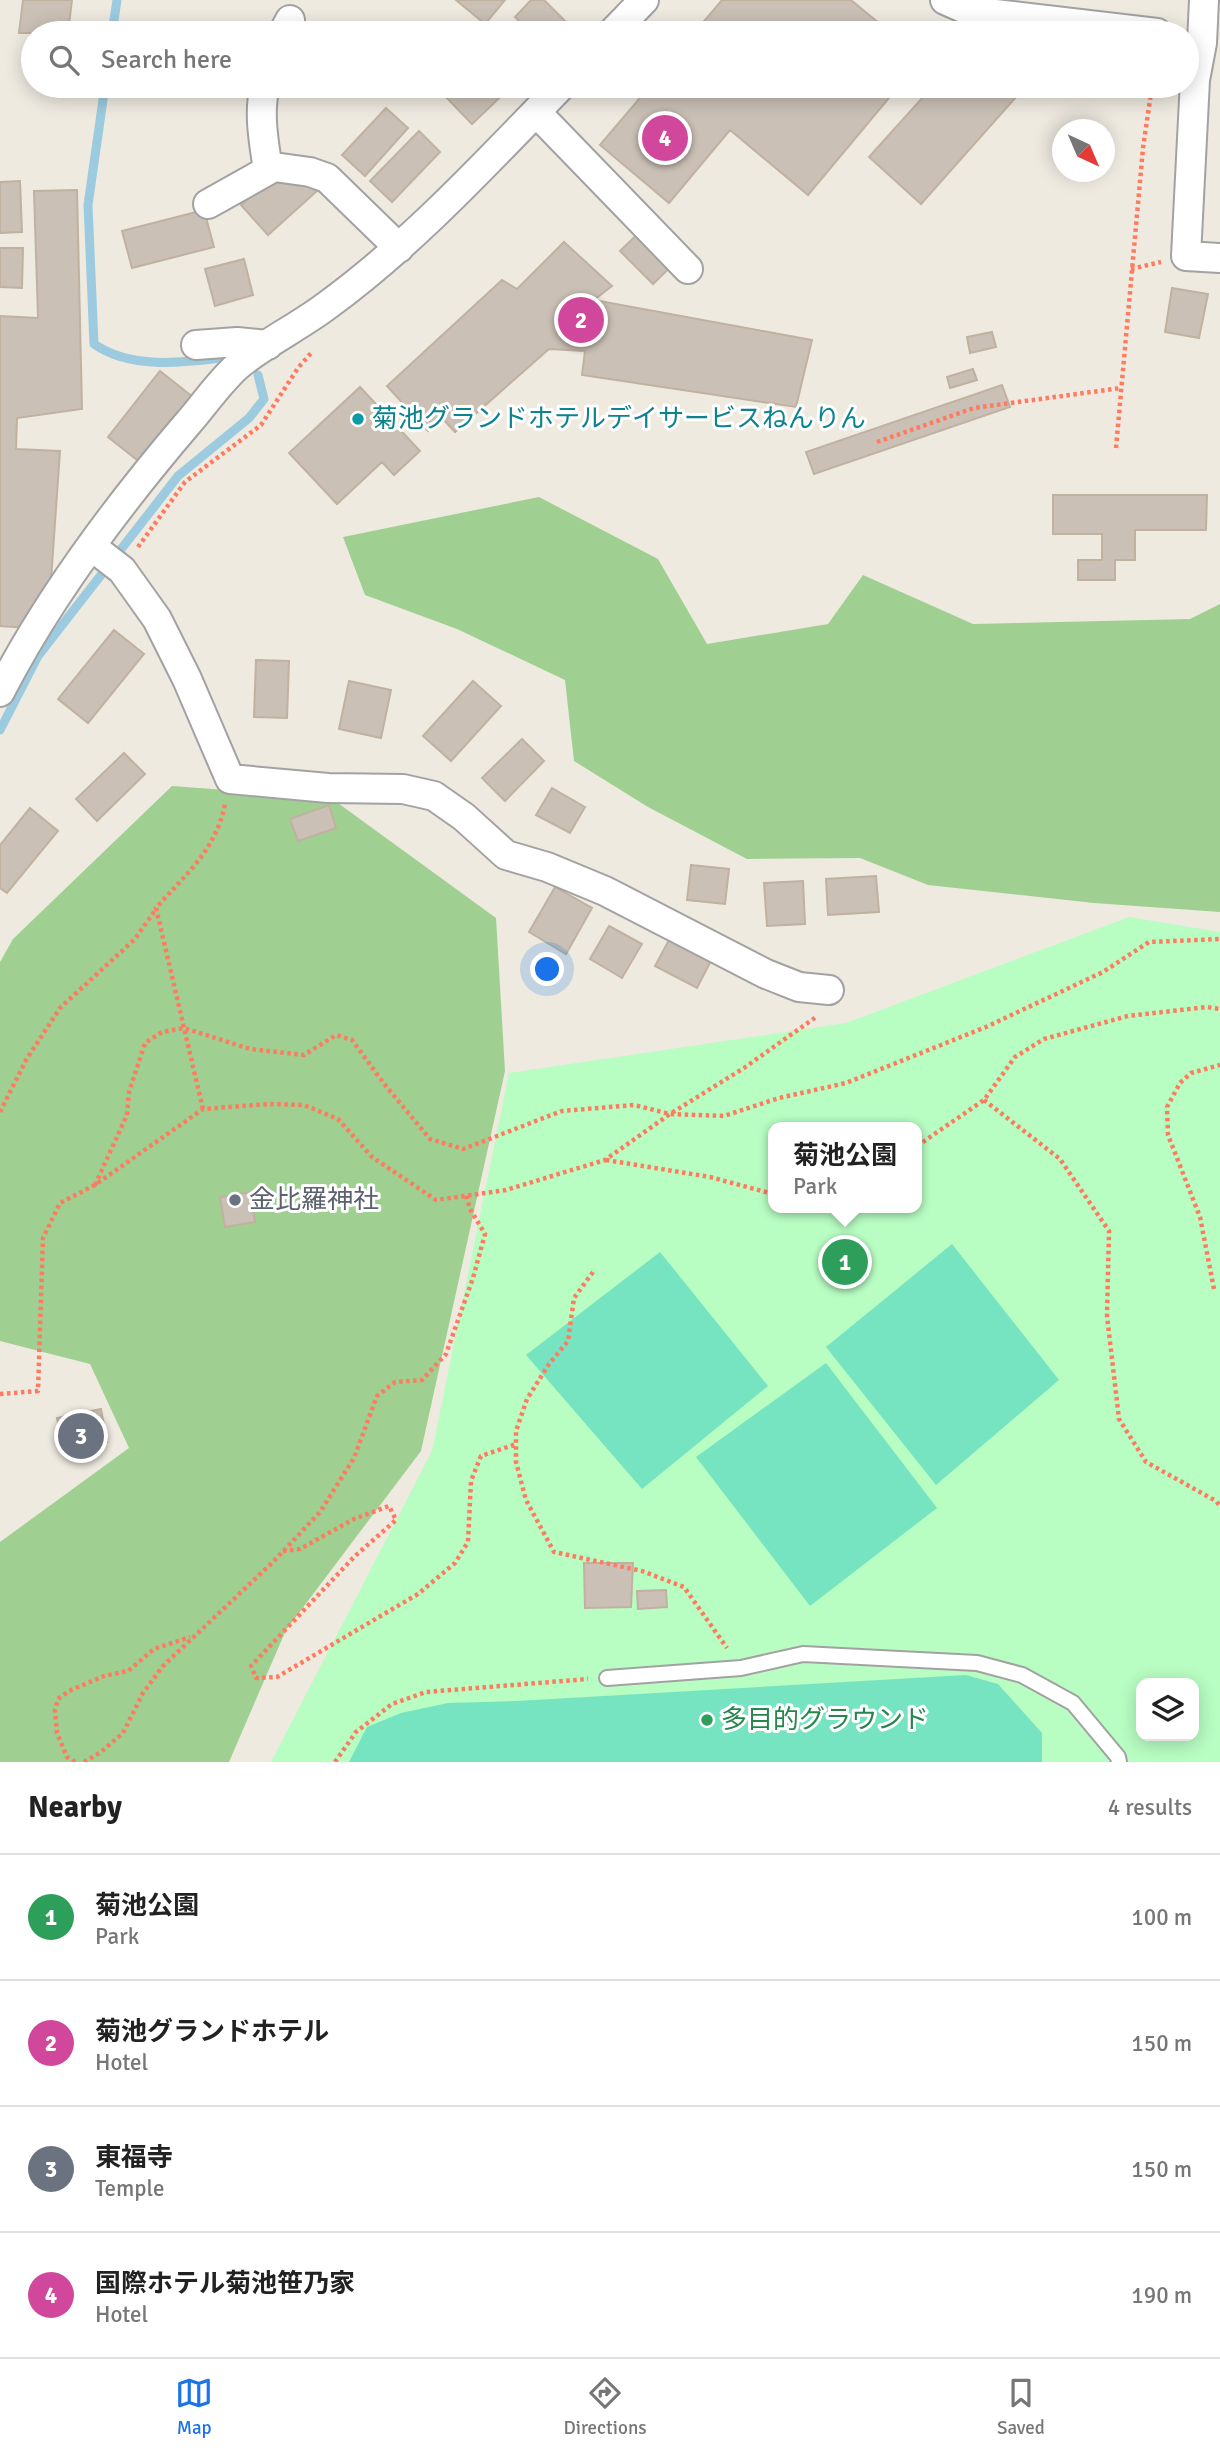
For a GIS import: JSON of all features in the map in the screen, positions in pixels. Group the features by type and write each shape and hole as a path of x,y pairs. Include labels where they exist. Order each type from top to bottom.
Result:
{"street":[{"path":"624,21 644,0"},
{"path":"945,0 970,11 1055,21"},
{"path":"1199,62 1203,43 1204,0"},
{"path":"262,98 263,137 268,170"},
{"path":"0,692 9,655 138,482 239,364 325,307 399,248 549,98"},
{"path":"1194,98 1186,256 1220,258"},
{"path":"536,112 688,269"},
{"path":"208,204 274,167 310,172 327,178 399,248"},
{"path":"196,345 237,342 268,345"},
{"path":"92,546 122,570 157,619 187,680 229,779 328,788 403,789 434,796 464,817 506,855 547,867 605,891 766,974 799,987 829,990"}],"lane":[{"path":"607,1678 741,1668 803,1654 977,1663 1022,1675 1073,1703 1118,1757 1119,1762"}],"path":[{"path":"1116,448 1141,162 1150,98"},
{"path":"122,570 185,482 261,425 313,351"},
{"path":"877,442 974,408 1121,387"},
{"path":"0,1112 26,1060 60,1008 135,939 156,908 210,847 222,817 229,779"},
{"path":"156,908 203,1110"},
{"path":"95,1185 127,1115 129,1092 145,1043 162,1032 184,1028 250,1049 304,1055 335,1035 352,1040 385,1086 430,1139 463,1149 562,1111 634,1105 670,1114 724,1116 779,1098 846,1083 986,1027 1103,972 1149,942 1220,939"},
{"path":"0,1394 38,1391 43,1238 60,1203 95,1185 203,1110 269,1104 304,1105 338,1119 372,1157 436,1200 506,1190 605,1160 670,1114 744,1068 825,1010 829,990"},
{"path":"922,1143 984,1100 1015,1057 1044,1039 1128,1016 1207,1007 1220,1009"},
{"path":"1214,1289 1200,1217 1168,1135 1167,1107 1180,1083 1191,1073 1220,1065"},
{"path":"984,1100 1060,1159 1109,1231 1107,1316 1119,1419 1146,1462 1216,1501 1220,1506"},
{"path":"605,1160 710,1177 768,1193"},
{"path":"84,1762 101,1752 123,1733 144,1693 163,1666 320,1512 354,1458 377,1396 395,1382 422,1380 446,1354 473,1278 485,1234 470,1209 466,1195"},
{"path":"593,1272 574,1298 568,1341 549,1364 527,1399 516,1431 516,1462 526,1500 554,1552 642,1571 684,1587 741,1668"},
{"path":"283,1551 300,1549 354,1519 389,1506 396,1520 355,1556 251,1666 256,1678 277,1677 418,1594 455,1563 468,1542 471,1481 481,1456 516,1444"},
{"path":"75,1762 67,1757 57,1733 55,1710 58,1699 69,1690 104,1676 128,1671 154,1649 194,1636"},
{"path":"335,1762 356,1732 392,1704 426,1692 607,1678"}],"green space":[{"path":"539,497 658,559 707,644 828,624 863,575 973,624 1190,619 1220,604 1220,912 1094,903 928,885 860,858 747,859 648,807 574,761 565,680 457,629 365,595 343,537"},
{"path":"172,786 331,798 496,918 505,1071 421,1451 286,1630 229,1762 0,1762 0,1542 129,1448 90,1364 0,1341 0,962 13,939"},
{"path":"1129,917 1220,932 1220,1762 271,1762 432,1451 509,1073 846,1023"},
{"path":"952,1244 1059,1380 936,1485 826,1347"},
{"path":"660,1252 768,1386 642,1489 526,1355"},
{"path":"826,1363 937,1508 810,1606 696,1457"},
{"name":"多目的グラウンド","path":"966,1675 998,1684 1042,1733 1042,1762 349,1762 367,1727 401,1713 448,1703"}],"building":[{"path":"23,0 72,0 69,21 21,21 19,33"},
{"path":"456,0 505,0 488,21 481,21"},
{"path":"531,0 544,0 565,21 519,21 515,17"},
{"path":"722,0 851,0 876,21 704,21"},
{"path":"447,98 499,98 472,124"},
{"path":"640,98 889,98 808,195 730,130 669,203 600,145"},
{"path":"922,98 1015,98 921,204 869,157"},
{"path":"386,108 408,128 365,176 342,155"},
{"path":"419,131 440,152 392,202 370,181"},
{"path":"289,161 317,191 268,235 241,205"},
{"path":"20,181 22,232 0,233 0,182"},
{"path":"77,190 82,409 17,418 16,449 60,451 51,580 43,607 33,606 28,628 0,626 0,316 38,318 34,191"},
{"path":"204,210 214,247 132,268 122,231"},
{"path":"653,219 686,252 653,284 620,251"},
{"path":"564,242 612,286 594,300 812,340 796,407 582,375 585,351 549,349 455,432 442,418 428,431 387,386 502,280 517,289"},
{"path":"0,248 23,248 22,288 0,287"},
{"path":"244,259 253,295 215,306 205,269"},
{"path":"1172,288 1208,294 1199,338 1165,332"},
{"path":"992,332 996,347 970,353 967,337"},
{"path":"973,369 977,380 950,388 947,377"},
{"path":"160,371 194,398 141,463 108,437"},
{"path":"1002,385 1010,407 814,474 806,452"},
{"name":"菊池グランドホテルデイサービスねんりん","path":"360,387 420,451 394,475 382,462 337,504 289,453"},
{"path":"1053,495 1207,495 1206,530 1135,530 1135,560 1115,560 1115,580 1078,580 1078,560 1102,560 1102,534 1053,534"},
{"path":"114,630 144,654 88,723 58,699"},
{"path":"256,660 289,661 287,718 254,717"},
{"path":"349,681 391,690 381,738 339,729"},
{"path":"473,681 501,706 451,761 423,736"},
{"path":"522,739 544,761 505,801 482,778"},
{"path":"124,753 145,774 97,821 76,799"},
{"path":"552,788 585,807 570,833 536,815"},
{"path":"329,805 336,828 298,841 290,819"},
{"path":"30,808 58,831 7,893 0,888 0,845"},
{"path":"691,865 729,869 725,904 687,900"},
{"path":"876,876 879,912 828,915 826,879"},
{"path":"803,881 805,924 767,926 764,883"},
{"path":"555,887 592,908 566,954 529,932"},
{"path":"609,926 642,944 622,978 590,959"},
{"path":"670,938 711,961 697,988 655,966"},
{"path":"250,1192 255,1222 225,1227 220,1197"},
{"path":"101,1409 107,1442 64,1451 57,1418"},
{"path":"584,1563 633,1563 631,1607 585,1608"},
{"path":"666,1590 667,1607 638,1609 637,1591"}],"waterway":[{"path":"114,21 117,0"},
{"path":"103,98 88,205 94,344 108,352 139,361 173,362 222,358"},
{"path":"0,730 38,656 178,476 249,418 264,399 258,375"}],"place":[{"name":"国際ホテル菊池笹乃家","path":"665,138"},
{"name":"菊池グランドホテル","path":"581,320"},
{"name":"菊池グランドホテルデイサービスねんりん","path":"358,419"},
{"name":"金比羅神社","path":"235,1200"},
{"name":"菊池公園","path":"845,1262"},
{"name":"東福寺","path":"81,1436"},
{"name":"多目的グラウンド","path":"707,1720"}]}
